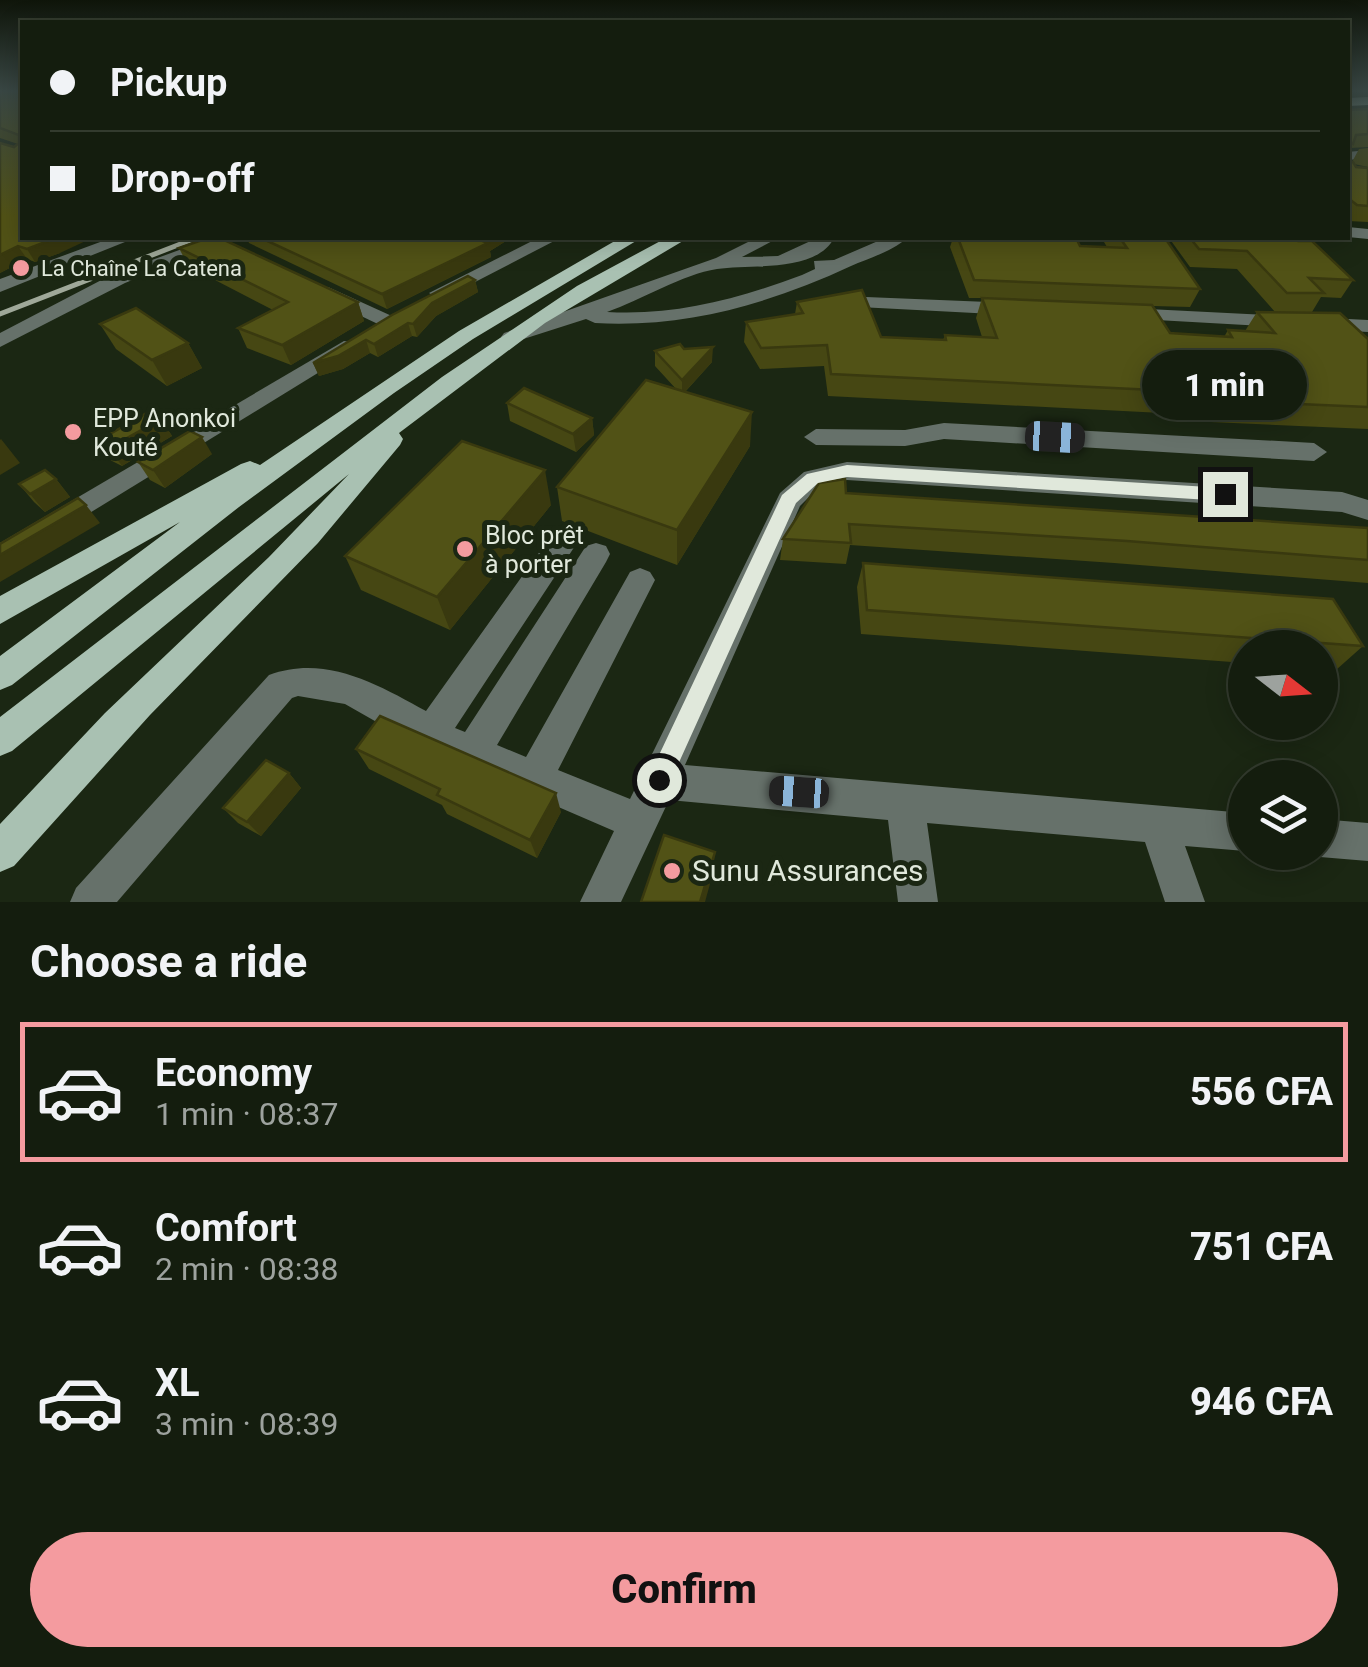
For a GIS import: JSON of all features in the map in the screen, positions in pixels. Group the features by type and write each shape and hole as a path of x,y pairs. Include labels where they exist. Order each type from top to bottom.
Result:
{"main road":[{"path":"0,675 332,424 492,316 628,240"},
{"path":"0,739 511,337 602,276 675,240"},
{"path":"0,852 156,686 272,578 342,504 416,408"},
{"path":"0,611 332,424"}],"street":[{"path":"0,286 121,240"},
{"path":"0,557 404,311 548,240"},
{"path":"511,337 712,264 765,240"},
{"path":"781,261 824,240"},
{"path":"576,315 682,315 733,307 785,290 894,240"},
{"path":"0,341 118,279 223,241"},
{"path":"712,264 781,261 837,266"},
{"path":"302,281 404,311"},
{"path":"1194,290 1216,318"},
{"path":"866,303 1044,310"},
{"path":"1103,313 1368,326"},
{"path":"816,436 906,438 944,430 1314,452"},
{"path":"906,438 914,476"},
{"path":"600,902 788,500 813,478 847,471 1342,502 1368,510"},
{"path":"432,732 563,541"},
{"path":"473,752 596,554"},
{"path":"535,776 640,580"},
{"path":"90,902 281,686 297,677 353,692 436,737 638,821"},
{"path":"659,780 1228,831"},
{"path":"904,800 918,902"},
{"path":"1158,825 1185,902"},
{"path":"1338,840 1368,842"}],"building":[{"path":"11,132 20,132 20,240 51,240 27,249 18,246 0,255 0,143 14,147 19,143 19,135"},
{"path":"1350,132 1368,132 1356,135 1353,144"},
{"path":"1350,162 1368,168 1368,206 1350,200"},
{"path":"202,240 224,240 358,302 282,345 238,328 288,302 179,248"},
{"path":"265,240 488,243 382,294"},
{"path":"959,240 1077,240 1080,246 1127,248 1121,240 1166,240 1200,289 974,280"},
{"path":"1192,240 1312,241 1353,280 1309,278 1324,293 1287,293 1247,251 1199,249"},
{"path":"468,276 475,280 432,303 413,324 408,323 374,344 366,340 338,356 313,363 392,315"},
{"path":"862,290 881,337 997,338 982,298 1152,305 1170,333 1232,337 1228,330 1275,333 1257,312 1340,313 1368,339 1368,407 1179,399 1174,391 831,374 827,345 761,348 746,322 803,313 797,302"},
{"path":"136,308 188,343 152,360 100,324"},
{"path":"680,344 684,349 713,347 682,380 655,351"},
{"path":"646,380 752,412 677,530 557,487"},
{"path":"524,388 592,418 573,434 507,403"},
{"path":"147,413 161,419 109,448 96,442"},
{"path":"190,431 202,437 153,470 138,462"},
{"path":"462,441 545,470 437,597 345,556"},
{"path":"45,470 56,479 30,494 19,484"},
{"path":"845,479 846,493 1368,528 1368,560 849,524 851,543 783,539 819,483"},
{"path":"78,498 86,505 0,555 0,544"},
{"path":"863,563 1333,599 1363,646 1338,644 1338,630 1228,630 1228,636 867,610"},
{"path":"380,716 556,793 530,840 437,795 440,789 356,749"},
{"path":"266,760 289,773 247,822 223,808"},
{"path":"664,835 715,852 700,902 641,902"}],"railway":[{"path":"0,314 191,240"}],"place":[{"name":"La Chaîne La Catena","path":"21,268"},
{"name":"EPP Anonkoi Kouté","path":"73,432"},
{"name":"Bloc prêt à porter","path":"465,549"},
{"name":"Sunu Assurances","path":"672,871"}],"route":[{"path":"659,780 788,500 813,478 847,471 1225,494"}]}
